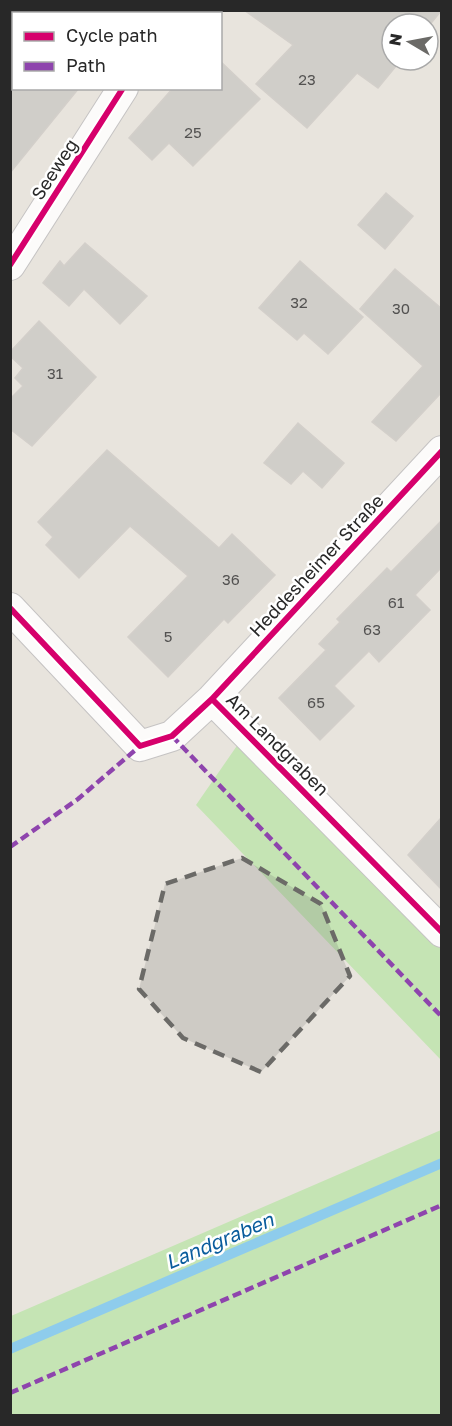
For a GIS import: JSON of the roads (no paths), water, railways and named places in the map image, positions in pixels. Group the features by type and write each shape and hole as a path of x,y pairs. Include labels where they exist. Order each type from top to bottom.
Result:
{"street":[{"name":"Seeweg","path":"10,265 122,90"},
{"name":"Heddesheimer Straße","path":"212,699 441,451"},
{"name":"Am Landgraben","path":"10,608 140,746 172,736 212,699 441,932"}],"waterway":[{"name":"Landgraben","path":"10,1349 442,1163"}]}
